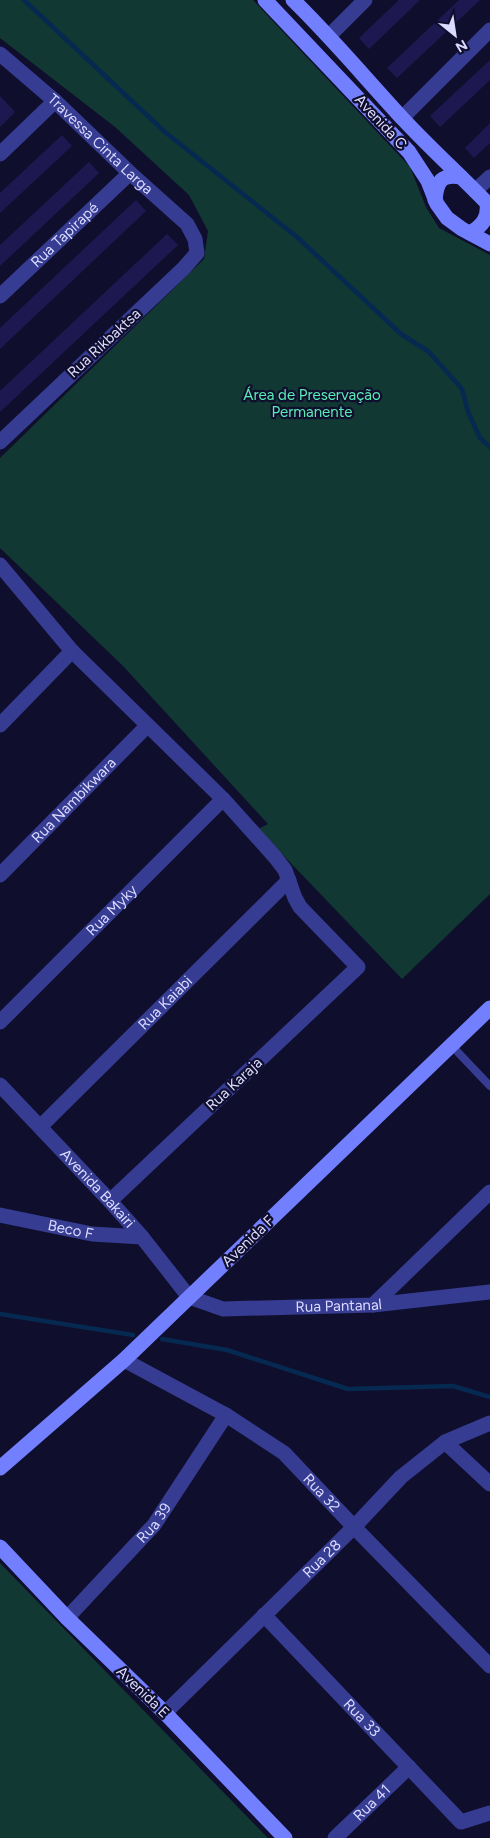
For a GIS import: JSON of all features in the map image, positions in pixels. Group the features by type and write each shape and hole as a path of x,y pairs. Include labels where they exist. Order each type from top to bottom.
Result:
{"street":[{"name":"Avenida C","path":"265,0 409,152 428,181 435,200 447,218 453,224 490,244"},
{"name":"Avenida C","path":"293,0 329,36 402,118 489,205"},
{"path":"329,36 365,0"},
{"path":"402,118 490,30"},
{"name":"Travessa Cinta Larga","path":"0,54 54,101 187,224 195,239"},
{"path":"0,154 54,101"},
{"name":"Rua Tapirapé","path":"0,296 130,173"},
{"path":"435,200 436,188 439,182 451,175 461,177"},
{"path":"475,191 490,177"},
{"path":"470,233 477,229 487,218 489,205"},
{"name":"Rua Rikbaktsa","path":"0,442 184,268 197,253 195,239"},
{"path":"4,576 72,651 223,799 285,870 289,880"},
{"path":"0,725 72,651"},
{"name":"Rua Nambikwara","path":"0,875 147,726"},
{"name":"Rua Myky","path":"0,1022 223,799"},
{"name":"Rua Karaja","path":"110,1201 358,967 300,906 290,888 289,880"},
{"name":"Rua Kaiabi","path":"41,1126 289,880"},
{"name":"Avenida F","path":"0,1468 124,1360 490,1008"},
{"name":"Avenida Bakairi","path":"0,1085 41,1126 110,1201 142,1237 189,1297"},
{"path":"373,1305 490,1192"},
{"name":"Beco F","path":"0,1215 92,1234 142,1237"},
{"name":"Rua Pantanal","path":"189,1297 222,1308 373,1305 490,1292"},
{"name":"Rua 32","path":"124,1360 226,1415 284,1453 354,1528 490,1666"},
{"name":"Rua 39","path":"66,1618 154,1526 226,1415"},
{"name":"Rua 28","path":"165,1713 354,1528 401,1477 445,1442 490,1423"},
{"path":"445,1442 490,1484"},
{"name":"Avenida E","path":"0,1547 66,1618 165,1713 285,1838"},
{"name":"Rua 33","path":"264,1615 461,1822 490,1813"},
{"name":"Rua 41","path":"335,1838 410,1767"}],"lane":[{"path":"451,1045 490,1086"}],"green space":[{"name":"Área de Preservação Permanente","path":"0,0 253,0 410,167 426,207 439,228 490,255 490,894 402,979 258,829 268,824 123,666 0,548 0,458 204,259 208,231 189,195 115,127 0,38"},
{"path":"0,1563 268,1838 0,1838"}],"building":[{"path":"399,0 420,0 369,49 359,38"},
{"path":"459,0 480,0 397,78 387,68"},
{"path":"490,60 490,80 440,127 430,116"},
{"path":"0,96 15,112 0,127"},
{"path":"490,123 490,143 474,158 465,148"},
{"path":"62,135 72,146 0,213 0,193"},
{"path":"89,162 99,173 0,266 0,245"},
{"path":"136,200 146,211 0,349 0,328"},
{"path":"167,234 178,245 0,412 0,391"}],"waterway":[{"path":"24,0 165,132 297,237 401,334 429,352 462,389 468,412 480,438 490,447"},
{"path":"0,1314 133,1335"},
{"path":"162,1339 227,1350 348,1389 453,1386 490,1397"}]}
